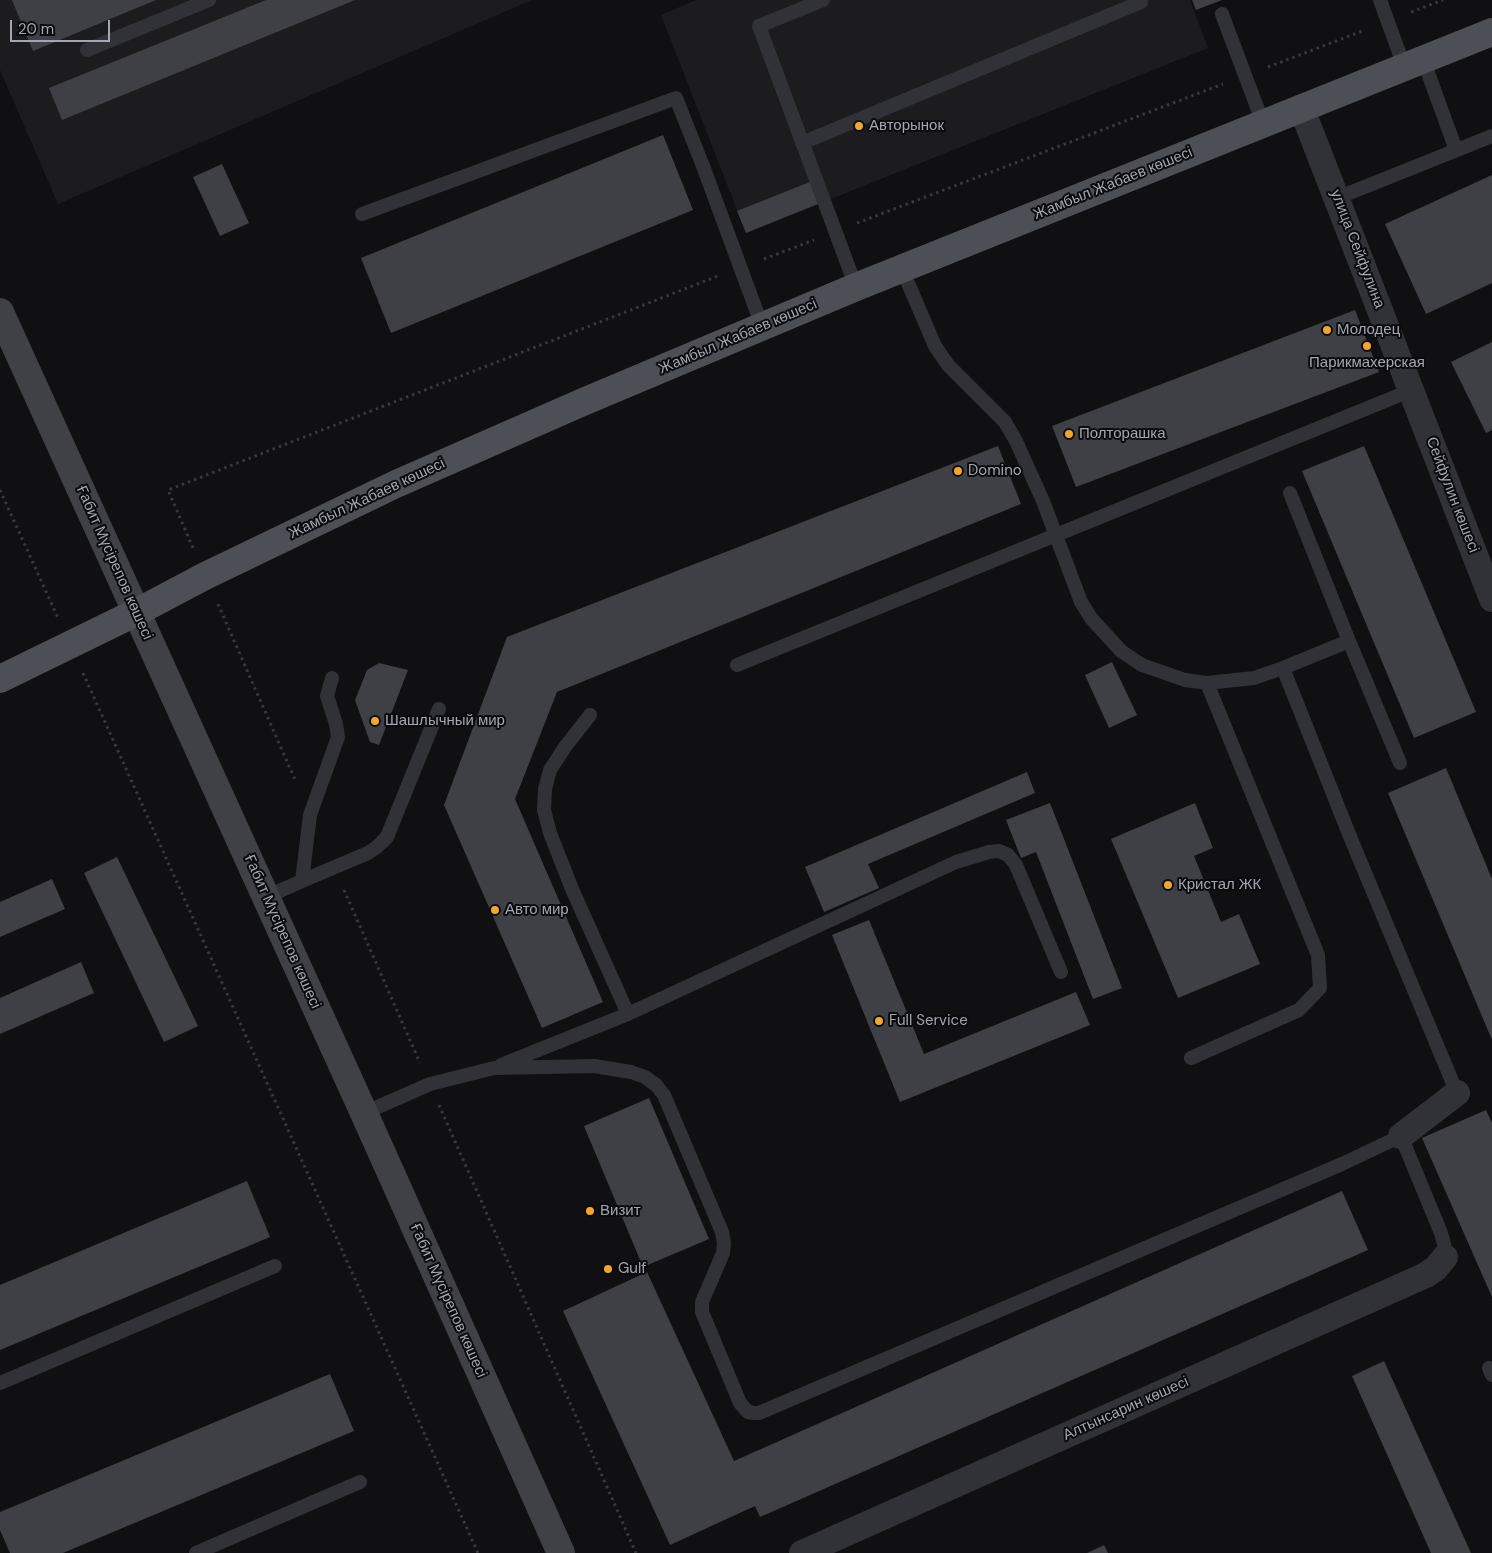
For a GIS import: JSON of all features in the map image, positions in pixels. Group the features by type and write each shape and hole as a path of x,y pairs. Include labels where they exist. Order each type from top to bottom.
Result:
{"main road":[{"name":"Жамбыл Жабаев көшесі","path":"0,680 205,576 396,484 583,402 856,287 1492,32"},
{"name":"Ғабит Мүсірепов көшесі","path":"0,312 364,1113 561,1553"}],"street":[{"name":"улица Сейфулина","path":"1301,107 1412,390"},
{"name":"Сейфулин көшесі","path":"1412,390 1492,600"},
{"path":"1401,1136 1457,1093"},
{"name":"Алтынсарин көшесі","path":"802,1553 1426,1275 1445,1258"}],"lane":[{"path":"87,50 210,0"},
{"path":"822,0 758,26 856,287"},
{"path":"802,143 1141,2 1141,0"},
{"path":"1380,0 1388,21 1413,63 1456,150"},
{"path":"1222,14 1263,123"},
{"path":"362,214 676,98 762,326"},
{"path":"1337,198 1492,136"},
{"path":"902,269 935,346 948,365 1005,422 1040,492 1081,602 1091,618 1121,651 1142,665 1185,680 1207,683 1254,678 1349,641"},
{"path":"738,665 1412,390"},
{"path":"1290,493 1400,763"},
{"path":"1283,668 1351,839 1457,1093"},
{"path":"302,881 310,814 338,737 327,696 332,678"},
{"path":"1191,1058 1299,1010 1320,988 1318,955 1207,683"},
{"path":"266,897 378,847 387,837 439,709"},
{"path":"590,715 564,748 550,770 545,789 544,810 568,881 628,1014"},
{"path":"364,1113 430,1084 494,1068 628,1014 956,862 989,852 999,851 1008,855 1016,865 1061,972"},
{"path":"494,1068 573,1066 614,1068 645,1077 656,1085 664,1095 722,1232 724,1253 702,1302 702,1312 740,1403 748,1412 759,1413 1342,1164 1401,1136 1441,1233 1445,1258"},
{"path":"0,1383 275,1266"},
{"path":"196,1553 360,1482"}],"path":[{"path":"310,814 168,490 836,231 1443,0"},
{"path":"0,490 478,1553"},
{"path":"334,867 636,1553"}],"shaded area":[{"path":"0,0 532,0 58,204 0,70"},
{"name":"Авторынок","path":"696,0 1190,0 1208,48 746,233 661,15"}],"building":[{"path":"12,0 156,0 33,51"},
{"path":"266,0 355,0 62,120 49,88"},
{"path":"1192,0 1222,0 1196,10"},
{"path":"663,135 693,210 391,333 361,258"},
{"path":"222,164 249,223 220,236 193,177"},
{"path":"1492,175 1492,283 1426,314 1385,224"},
{"path":"810,182 818,204 746,233 737,211"},
{"path":"1355,310 1379,372 1076,487 1052,426"},
{"path":"1492,342 1492,430 1486,433 1451,362"},
{"path":"998,446 1021,504 557,692 515,799 603,1002 542,1028 444,805 507,637"},
{"path":"1364,446 1476,712 1414,738 1302,471"},
{"path":"1112,662 1137,715 1109,728 1085,675"},
{"name":"Шашлычный мир","path":"379,663 408,670 379,745 370,742 355,700 367,670"},
{"path":"1446,768 1492,879 1492,1040 1388,793"},
{"path":"1027,772 1035,793 868,864 879,888 824,912 805,867"},
{"path":"1050,803 1122,988 1093,999 1036,852 1021,858 1006,820"},
{"name":"Кристал ЖК","path":"1195,803 1213,848 1194,856 1221,922 1239,914 1260,964 1178,998 1111,839"},
{"path":"117,857 198,1026 164,1042 84,873"},
{"path":"52,879 65,909 0,937 0,902"},
{"path":"869,920 924,1054 1076,992 1090,1025 900,1102 832,935"},
{"path":"81,962 94,993 0,1034 0,998"},
{"path":"649,1098 709,1239 643,1267 584,1126"},
{"path":"1486,1110 1492,1123 1492,1297 1422,1138"},
{"path":"247,1181 270,1237 0,1350 0,1285"},
{"path":"1342,1191 1368,1250 760,1517 755,1506 670,1545 563,1311 647,1272 734,1461"},
{"path":"1384,1361 1471,1553 1431,1553 1352,1376"},
{"path":"330,1374 354,1431 63,1553 10,1553 0,1530 0,1512"},
{"path":"1104,1545 1108,1553 1087,1553"}],"place":[{"name":"Авторынок","path":"859,126"},
{"name":"Молодец","path":"1327,330"},
{"name":"Парикмахерская","path":"1367,346"},
{"name":"Полторашка","path":"1069,434"},
{"name":"Domino","path":"958,471"},
{"name":"Шашлычный мир","path":"375,721"},
{"name":"Кристал ЖК","path":"1168,885"},
{"name":"Авто мир","path":"495,910"},
{"name":"Full Service","path":"879,1021"},
{"name":"Визит","path":"590,1211"},
{"name":"Gulf","path":"608,1269"}]}
